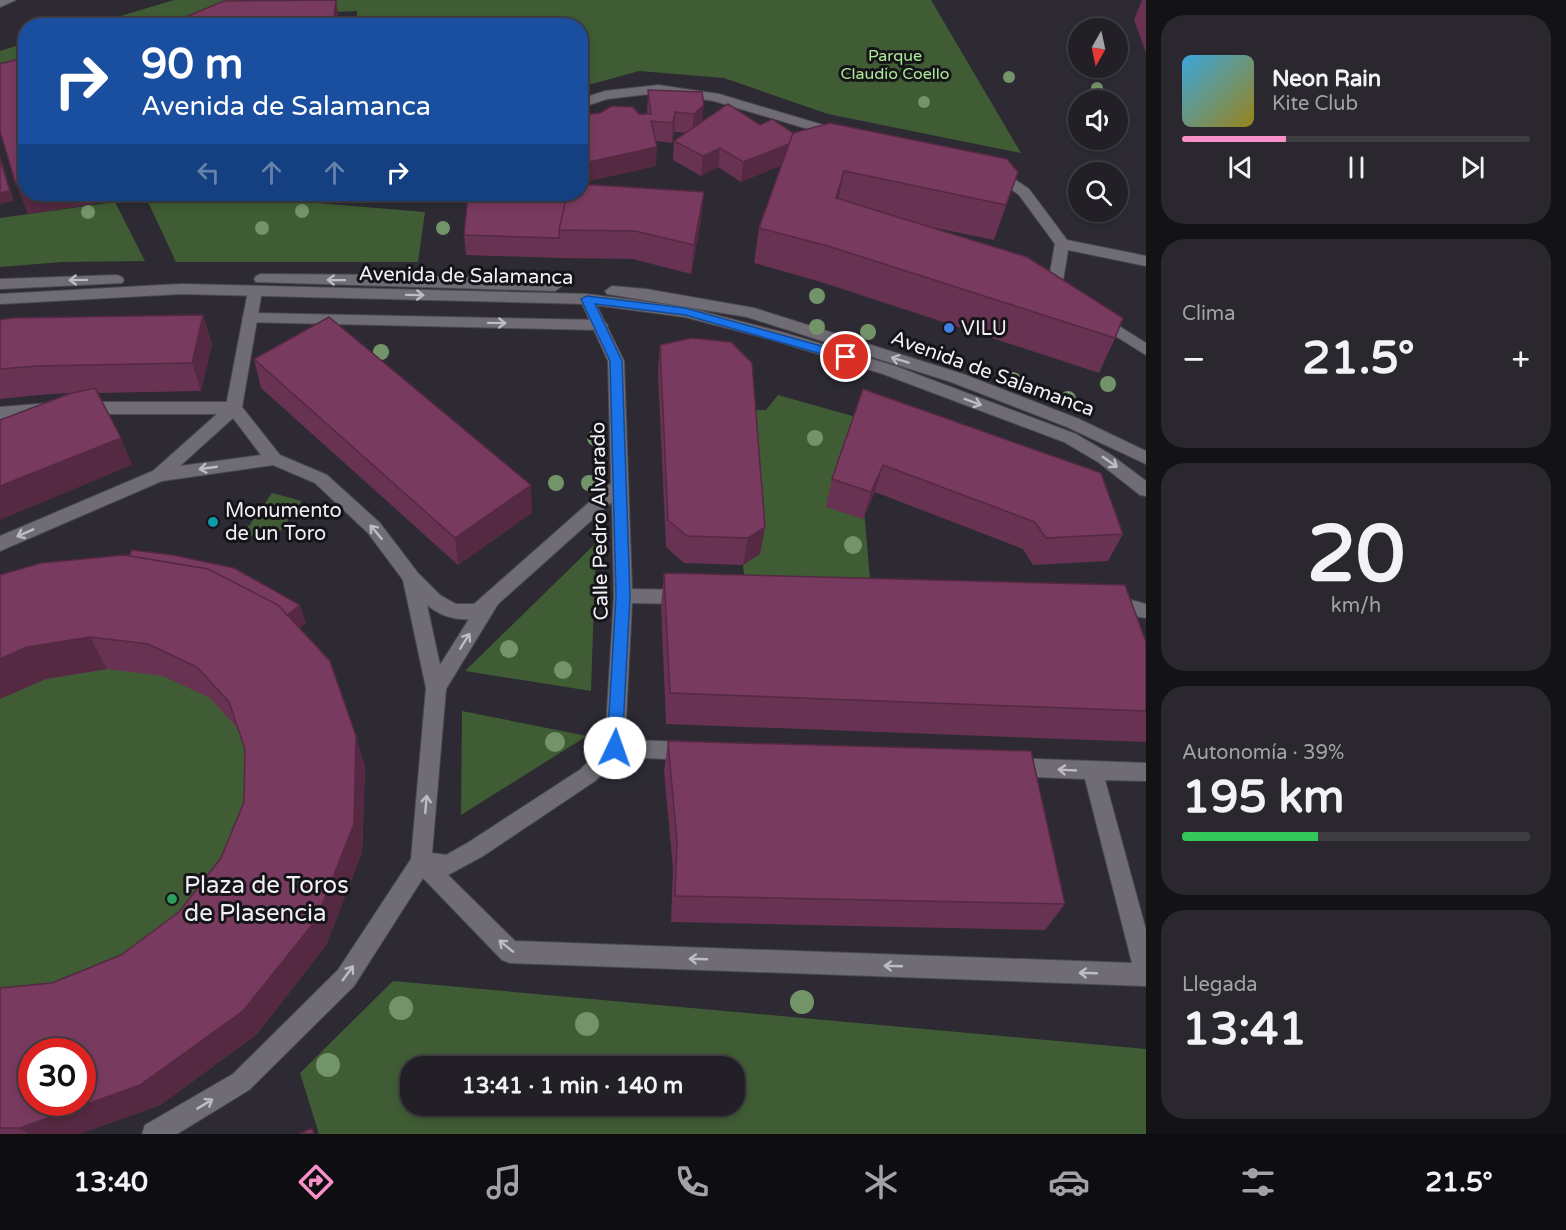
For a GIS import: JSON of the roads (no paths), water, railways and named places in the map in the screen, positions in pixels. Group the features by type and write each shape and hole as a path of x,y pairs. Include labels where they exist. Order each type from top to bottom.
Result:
{"street":[{"path":"0,4 10,0"},
{"path":"588,101 606,95 658,89 715,97 850,137"},
{"path":"988,164 1024,192 1062,244 1146,261"},
{"path":"1062,244 1054,289 1146,350"},
{"name":"Avenida de Salamanca","path":"0,284 40,280 200,278 394,280 553,286 646,294 749,312 941,373 1073,423 1146,458"},
{"name":"Avenida de Salamanca","path":"0,299 120,291 255,291 587,299 685,312 780,337 889,370 1070,438 1104,458 1146,490"},
{"path":"159,475 234,408 255,291"},
{"name":"Calle Pedro Alvarado","path":"587,299 616,361 623,596 615,748"},
{"path":"250,318 600,325"},
{"path":"0,413 54,408 234,408"},
{"path":"234,408 274,459 321,479 374,528 412,578 445,609 461,613 478,611 620,485"},
{"path":"0,544 159,475 274,459"},
{"path":"154,1134 241,1082 346,978 421,862 436,688 412,578"},
{"path":"436,688 495,595"},
{"path":"623,596 706,597"},
{"path":"1096,606 1131,607 1146,611"},
{"path":"421,862 448,865 476,849 588,776 615,748 708,752"},
{"path":"988,766 1146,772"},
{"path":"421,862 510,952 1146,974 1093,771"}],"place":[{"name":"VILU","path":"949,328"},
{"name":"Monumento de un Toro","path":"213,522"},
{"name":"Plaza de Toros de Plasencia","path":"172,899"}],"park label":[{"name":"Parque Claudio Coello","path":"895,64"}]}
